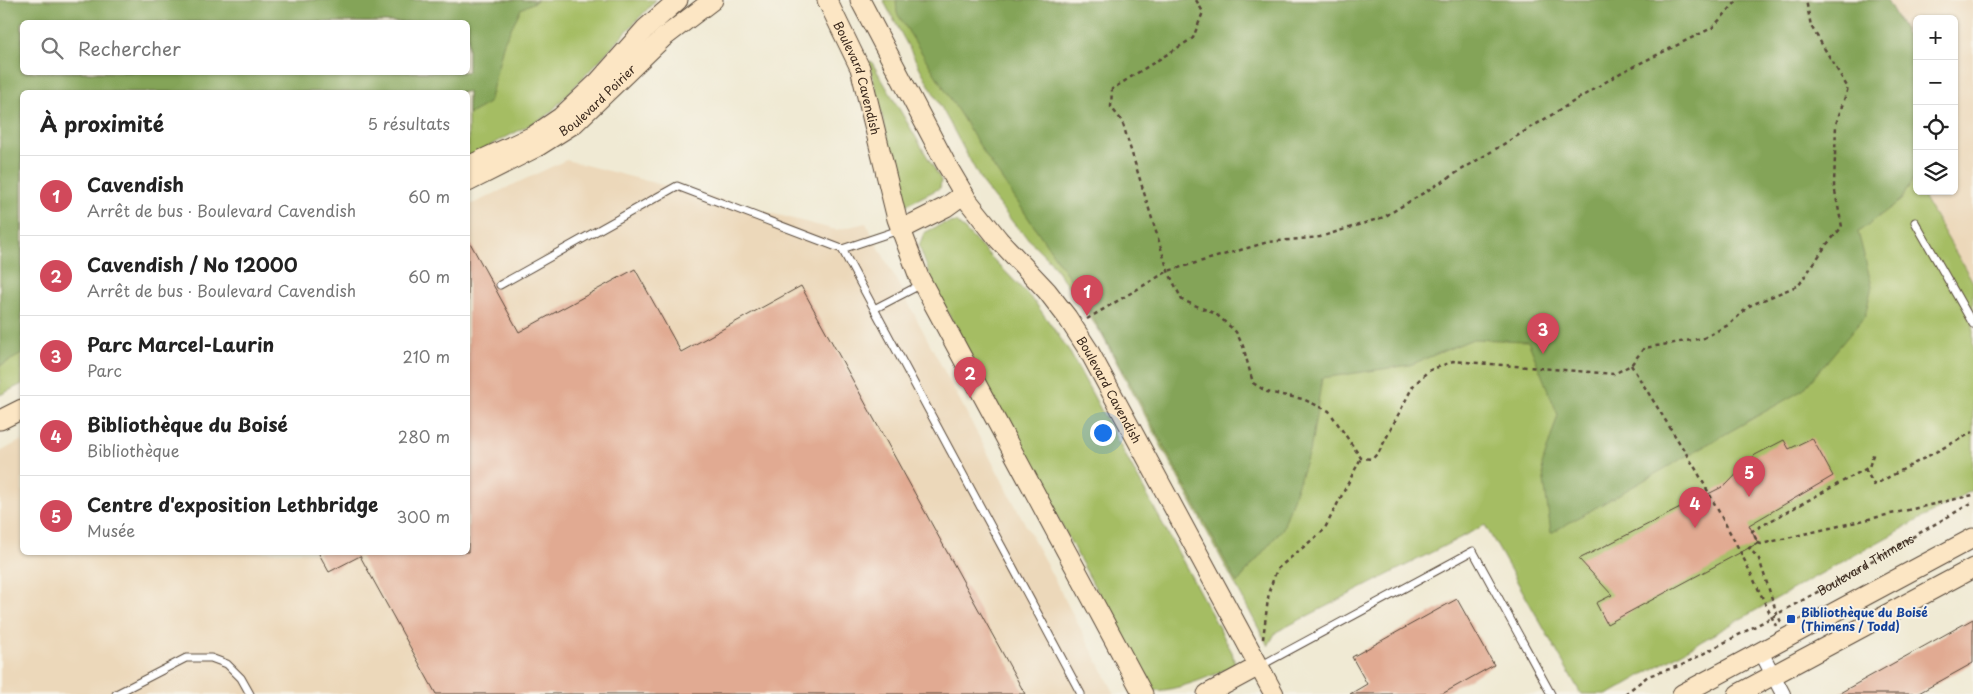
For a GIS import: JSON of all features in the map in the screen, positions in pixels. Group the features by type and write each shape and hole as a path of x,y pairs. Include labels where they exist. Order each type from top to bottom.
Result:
{"main road":[{"name":"Boulevard Poirier","path":"470,165 533,136 562,117 598,82 645,29 678,0"},
{"name":"Boulevard Poirier","path":"470,181 537,147 575,123 651,48 679,24 713,0"},
{"name":"Boulevard Cavendish","path":"827,0 860,68 900,230 922,284 1143,694"},
{"name":"Boulevard Cavendish","path":"860,0 945,162 964,194 995,235 1047,291 1075,329 1105,380 1274,694"},
{"path":"900,230 946,206 964,194"},
{"path":"0,420 20,410"},
{"path":"1682,694 1973,538"},
{"path":"1738,694 1973,568"},
{"path":"1208,694 1260,666"}],"street":[{"path":"1761,652 1783,694"}],"lane":[{"path":"500,285 677,186 842,249 900,230"},
{"path":"1915,222 1973,324"},
{"path":"842,249 1081,694"},
{"path":"874,309 922,284"},
{"path":"1260,666 1473,551 1551,694"},
{"path":"116,694 186,658 210,658 227,664 241,678 250,694"}],"path":[{"path":"1196,0 1204,12 1193,38 1112,90 1111,107 1122,121 1168,271 1182,300 1216,314 1236,332 1243,346 1253,383 1267,392 1303,399 1329,411 1361,458"},
{"path":"1086,320 1168,271 1268,242 1320,237 1384,217 1622,72 1712,28 1738,0"},
{"path":"1361,458 1372,459 1379,452 1413,386 1428,372 1453,361 1614,374 1632,365 1644,348 1704,338 1730,324 1749,306 1800,285 1827,244 1842,227 1834,186 1836,124 1848,88 1811,26 1806,0"},
{"path":"1632,365 1697,471 1741,553 1776,627"},
{"path":"1865,469 1874,485 1973,432"},
{"path":"1758,543 1752,531 1869,467 1874,452"},
{"path":"1260,666 1269,591 1277,569 1324,530 1361,458"},
{"path":"1782,624 1759,559 1750,548 1758,543 1762,544 1973,495"},
{"name":"Boulevard Thimens","path":"1624,694 1648,676 1682,665 1771,618 1973,502"},
{"path":"1763,622 1766,626"}],"shaded area":[{"path":"1880,0 1973,0 1973,282 1922,195 1958,195 1958,15 1913,15 1913,160"},
{"path":"566,160 836,230 866,223 1115,694 0,694 0,452 20,441 20,555 470,555 470,205"}],"green space":[{"path":"0,0 656,0 547,116 470,156 470,90 20,90 20,385 0,395"},
{"path":"0,0 538,0 521,9 504,42 489,103 470,114 470,90 20,90 20,355 0,366"},
{"path":"883,0 1880,0 1913,160 1913,195 1922,195 1973,282 1973,490 1802,584 1609,694 1581,694 1485,525 1276,632 1268,646 1101,333 1051,262 1015,225 984,186"},
{"path":"896,0 1887,0 1913,46 1913,179 1901,200 1858,232 1872,286 1865,316 1803,390 1551,533 1542,465 1558,415 1528,341 1473,339 1410,365 1322,378 1311,446 1283,528 1237,583 1128,379 1075,286 988,159 897,13"},
{"path":"871,61 941,180 940,188 904,206 869,62"},
{"path":"957,222 1034,301 1068,349 1232,652 1235,665 1180,686 1169,689 1150,690 936,291 919,246 924,233 942,224"}],"building":[{"path":"470,243 519,332 635,269 681,352 801,286 1025,694 436,694 360,556 329,572 320,555 470,555"},
{"path":"1812,438 1833,476 1749,525 1758,543 1607,624 1596,603 1612,595 1579,559 1726,485 1755,455 1784,440 1789,449"},
{"path":"1457,599 1494,665 1442,694 1350,694 1367,684 1352,657"},
{"path":"1973,619 1973,663 1917,694 1838,694"}],"place":[{"name":"Cavendish","path":"1087,316"},
{"name":"Parc Marcel-Laurin","path":"1543,354"},
{"name":"Cavendish / No 12000","path":"970,398"},
{"name":"Centre d'exposition Lethbridge","path":"1749,497"},
{"name":"Bibliothèque du Boisé","path":"1695,528"},
{"name":"Bibliothèque du Boisé (Thimens / Todd)","path":"1791,619"}]}
